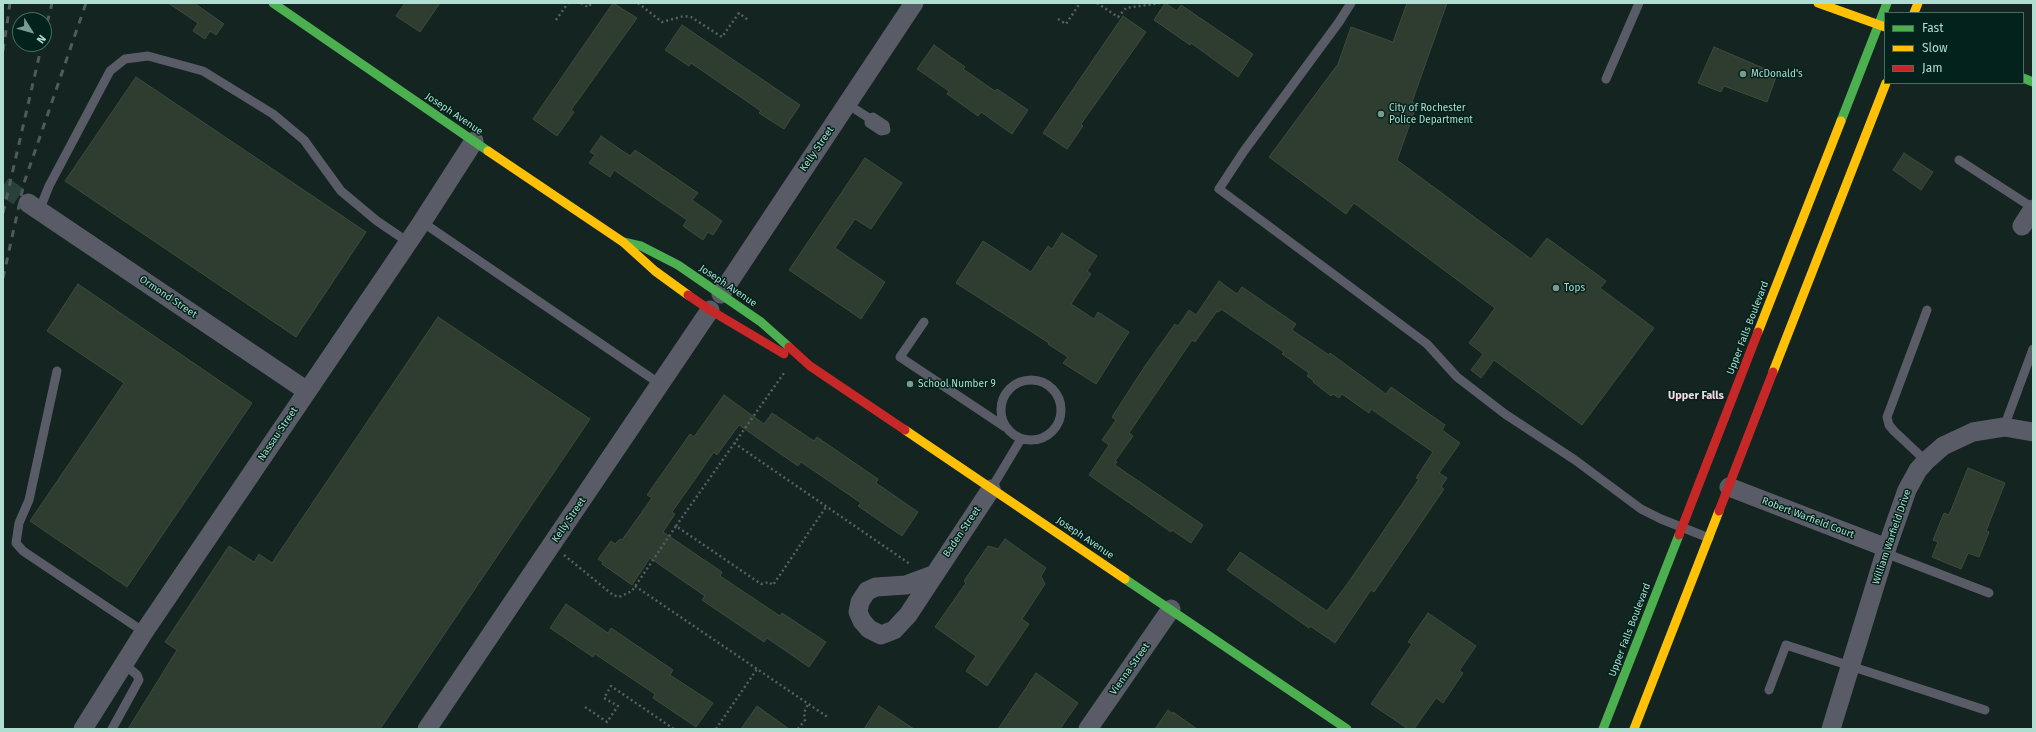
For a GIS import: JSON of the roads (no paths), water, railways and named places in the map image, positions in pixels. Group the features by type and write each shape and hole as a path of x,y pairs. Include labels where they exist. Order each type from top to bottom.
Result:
{"main road":[{"name":"Joseph Avenue","path":"273,3 624,242 655,271 710,310 764,343 810,366 1347,729"},
{"path":"1818,3 1882,26"},
{"name":"Upper Falls Boulevard","path":"1603,729 1882,26"},
{"path":"1634,729 1886,84"},
{"name":"Joseph Avenue","path":"624,242 641,246 654,252 720,294 766,326 810,366"}],"street":[{"name":"Kelly Street","path":"720,294 914,3"},
{"name":"Nassau Street","path":"83,729 144,632 422,222 474,141"},
{"name":"Ormond Street","path":"34,207 307,391"},
{"path":"2022,226 2033,208"},
{"name":"Kelly Street","path":"427,729 710,310"},
{"name":"William Warfield Drive","path":"1831,729 1886,551 1907,490 1926,461 1943,446 1963,435 1983,429 2004,427 2033,432"},
{"name":"Robert Warfield Court","path":"1729,487 1886,551"},
{"name":"Baden Street","path":"931,576 991,489"},
{"name":"Vienna Street","path":"1088,729 1171,609"}],"lane":[{"path":"1351,3 1339,22 1244,151 1219,189 1427,344 1457,377 1505,414 1575,460 1641,509 1709,538"},
{"path":"1606,79 1639,3"},
{"path":"34,207 49,186 110,71 125,60 148,56 204,71 273,114 304,140 342,191 377,221 408,242"},
{"path":"847,104 869,118"},
{"path":"1959,160 2033,208"},
{"path":"422,222 660,384"},
{"path":"1926,461 1894,431 1889,425 1887,417 1927,310"},
{"path":"924,322 900,357 1006,428 1016,437 1034,441 1044,438 1052,432 1059,423 1061,413 1060,402 1056,393 1049,385 1039,381 1029,380 1011,387 1001,404 1000,413 1006,428"},
{"path":"2004,427 2033,349"},
{"path":"57,371 29,500 19,523 16,543 22,551 144,632"},
{"path":"991,489 1021,439"},
{"path":"1886,551 1989,593"},
{"path":"1769,690 1786,646 1985,710"},
{"path":"112,729 139,680 137,674 124,664"}],"tunnel":[{"path":"3,186 28,203"}],"railway":[{"path":"3,51 10,3"},
{"path":"50,12 52,3"},
{"path":"3,278 24,183 86,3"},
{"path":"3,213 40,52"}],"place":[{"name":"McDonald's","path":"1743,74"},
{"name":"City of Rochester Police Department","path":"1381,114"},
{"name":"Tops","path":"1556,288"},
{"name":"School Number 9","path":"910,384"}],"district":[{"name":"Upper Falls","path":"1696,396"}]}
